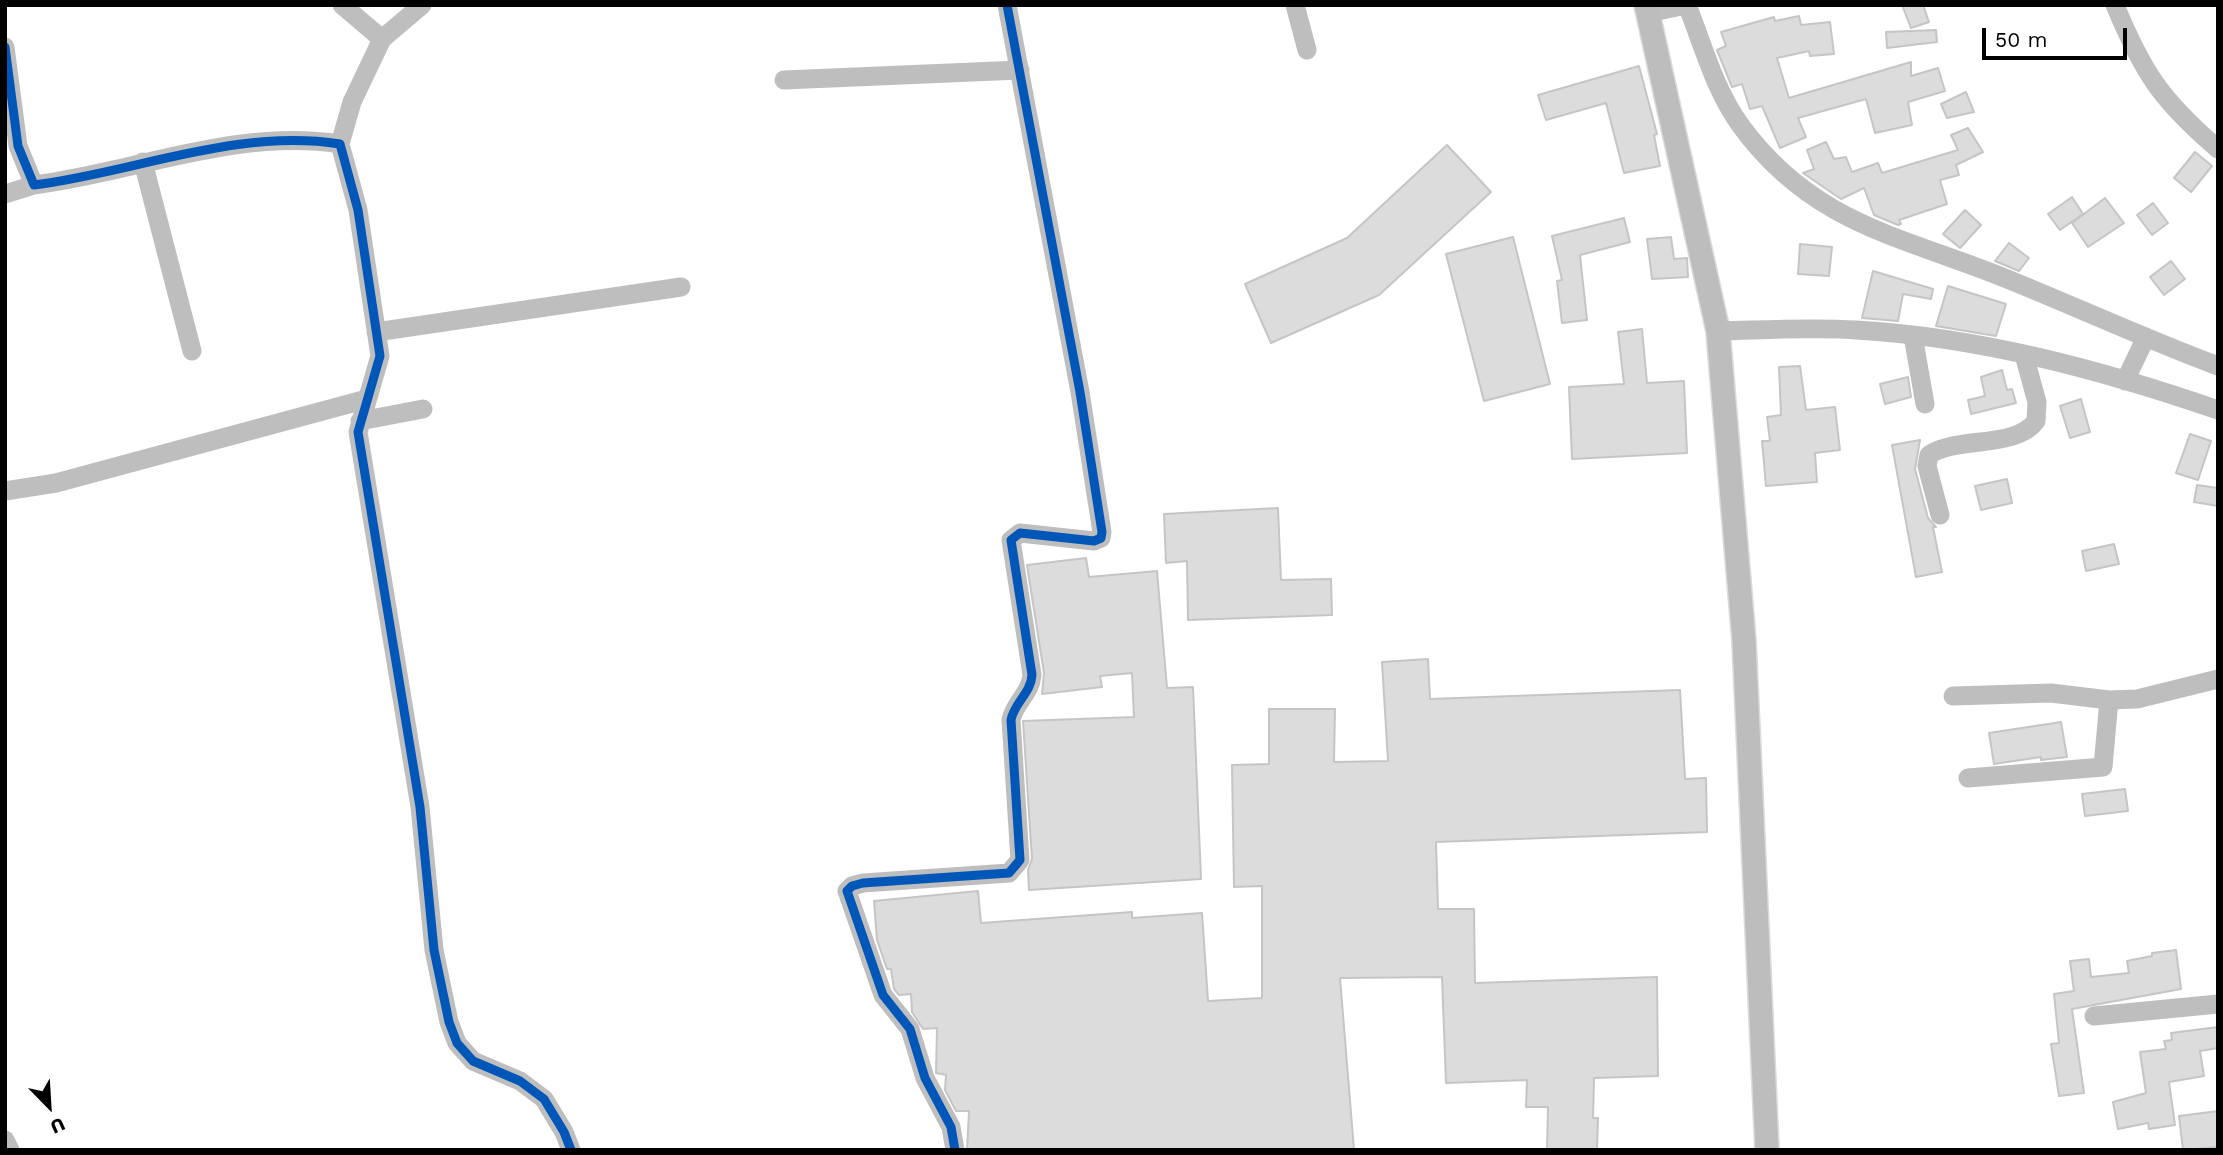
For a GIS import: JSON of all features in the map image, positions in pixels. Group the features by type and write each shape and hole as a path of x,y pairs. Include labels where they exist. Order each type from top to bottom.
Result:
{"main road":[{"path":"1647,9 1718,331 1744,641 1767,1150"}],"street":[{"path":"342,5 382,39"},
{"path":"422,5 382,39 352,102 340,144 358,210 380,356 358,432 420,807 434,950 449,1022 457,1042 473,1061 520,1082 544,1099 564,1132 571,1150"},
{"path":"955,1150 951,1127 925,1078 910,1029 883,995 847,891 852,886 863,883 1009,873 1014,870 1020,860 1010,720 1013,708 1031,683 1032,675 1011,540 1020,533 1094,541 1101,538 1080,392 1007,5"},
{"path":"1295,5 1307,50"},
{"path":"1647,9 1686,5 1719,86 1739,124 1781,172 1850,221 2009,279 2142,346 2218,366"},
{"path":"2115,5 2151,81 2185,120 2218,149"},
{"path":"5,47 18,146 34,185"},
{"path":"784,80 1020,70"},
{"path":"5,194 34,185 143,162 282,140 340,144"},
{"path":"143,162 192,351"},
{"path":"376,332 681,287"},
{"path":"1718,331 1856,330 1913,336 2024,355 2125,381 2218,410"},
{"path":"1913,336 1925,404"},
{"path":"2125,381 2142,346"},
{"path":"1940,515 1927,466 1929,455 1942,449 2013,436 2031,427 2036,421 2037,402 2024,355"},
{"path":"5,491 56,483 367,399"},
{"path":"360,421 423,409"},
{"path":"1953,696 2051,693 2109,699 2151,696 2218,679"},
{"path":"1968,778 2103,767 2109,699"},
{"path":"2094,1016 2218,1004"},
{"path":"5,1140 10,1150"}],"building":[{"path":"1902,5 1923,5 1929,22 1911,28"},
{"path":"1799,16 1801,25 1830,22 1834,54 1810,56 1809,51 1777,58 1789,98 1911,62 1911,76 1938,68 1945,91 1908,102 1912,125 1875,133 1866,99 1798,118 1806,137 1780,148 1762,106 1750,109 1742,84 1732,87 1717,50 1726,46 1721,32 1774,17 1775,21"},
{"path":"1936,30 1937,42 1887,48 1886,32"},
{"path":"1639,66 1657,134 1654,135 1660,166 1624,173 1606,103 1546,120 1538,95"},
{"path":"1966,92 1974,112 1947,118 1941,104"},
{"path":"1968,128 1983,152 1956,165 1959,175 1940,180 1947,204 1899,220 1901,224 1898,225 1874,215 1864,188 1841,199 1803,173 1814,169 1807,150 1826,142 1834,159 1846,157 1852,172 1878,163 1882,173 1958,150 1951,135"},
{"path":"1447,145 1491,192 1379,295 1271,343 1245,284 1347,238"},
{"path":"2195,152 2212,166 2191,192 2174,178"},
{"path":"2072,197 2083,214 2060,230 2048,214"},
{"path":"2105,198 2124,223 2088,247 2072,223"},
{"path":"2153,203 2168,223 2152,235 2137,215"},
{"path":"1965,210 1981,225 1960,248 1943,234"},
{"path":"1624,218 1630,242 1580,255 1587,320 1562,323 1557,281 1562,280 1552,236"},
{"path":"1513,237 1550,384 1484,401 1446,254"},
{"path":"1671,237 1674,259 1687,258 1688,277 1652,279 1647,239"},
{"path":"2009,243 2029,258 2019,271 1995,261"},
{"path":"1800,244 1832,247 1829,276 1798,274"},
{"path":"2171,261 2185,279 2164,295 2150,277"},
{"path":"1873,271 1933,289 1931,299 1903,294 1898,321 1862,318"},
{"path":"1948,286 2006,304 1996,336 1936,326"},
{"path":"1642,329 1647,383 1684,381 1687,453 1572,459 1569,387 1624,384 1618,332"},
{"path":"1800,366 1806,410 1835,407 1840,450 1815,453 1817,482 1766,486 1762,441 1770,441 1767,417 1781,415 1779,367"},
{"path":"2002,370 2007,390 2012,389 2016,403 1971,414 1968,400 1985,396 1981,377"},
{"path":"1908,377 1911,397 1885,404 1880,384"},
{"path":"2081,399 2090,432 2070,438 2060,406"},
{"path":"2190,434 2211,441 2198,480 2176,473"},
{"path":"1920,440 1915,469 1928,518 1936,527 1933,527 1942,572 1916,577 1892,445"},
{"path":"2007,479 2012,503 1981,510 1975,486"},
{"path":"2197,485 2218,488 2218,506 2194,502"},
{"path":"1278,508 1281,580 1331,579 1332,615 1188,620 1187,561 1166,563 1164,514"},
{"path":"2114,544 2119,564 2086,571 2082,551"},
{"path":"1086,558 1089,577 1157,571 1167,688 1193,687 1201,879 1029,890 1028,870 1032,859 1023,721 1134,717 1132,673 1100,676 1102,687 1042,694 1044,673 1027,565"},
{"path":"1428,659 1430,699 1680,690 1685,779 1706,778 1707,832 1436,842 1438,909 1474,909 1475,983 1657,977 1658,1076 1594,1078 1593,1118 1598,1118 1597,1150 1547,1150 1548,1107 1526,1107 1527,1080 1446,1083 1442,977 1340,978 1354,1150 967,1150 969,1111 956,1111 945,1090 946,1075 936,1073 937,1028 923,1029 912,1012 911,994 899,995 894,989 891,969 887,969 877,940 874,901 978,891 981,923 1132,912 1132,918 1202,913 1208,1001 1262,998 1262,886 1234,887 1232,765 1269,764 1269,709 1335,709 1334,762 1388,761 1382,662"},
{"path":"2061,722 2067,757 2041,760 2041,757 1994,764 1989,733"},
{"path":"2125,789 2128,811 2085,816 2082,794"},
{"path":"2176,950 2181,989 2072,1009 2084,1093 2059,1096 2051,1044 2059,1043 2054,994 2074,991 2070,961 2089,959 2091,977 2129,973 2127,961 2152,956 2152,953"},
{"path":"2218,1027 2218,1048 2200,1051 2204,1076 2169,1082 2175,1125 2149,1129 2148,1123 2118,1129 2113,1102 2146,1093 2140,1052 2166,1049 2164,1041 2172,1040 2171,1033"},
{"path":"2218,1111 2218,1147 2183,1150 2179,1116"}],"cycle path":[{"path":"955,1150 951,1127 925,1078 910,1029 883,995 847,891 852,886 863,883 1009,873 1020,860 1011,720 1015,708 1029,687 1032,675 1011,540 1020,533 1094,541 1101,538 1080,392 1007,5"},
{"path":"5,47 18,146 34,185 224,147 262,142 340,144 358,210 380,356 358,432 420,807 434,950 449,1022 457,1043 473,1061 520,1081 544,1099 564,1132 571,1150"}]}
